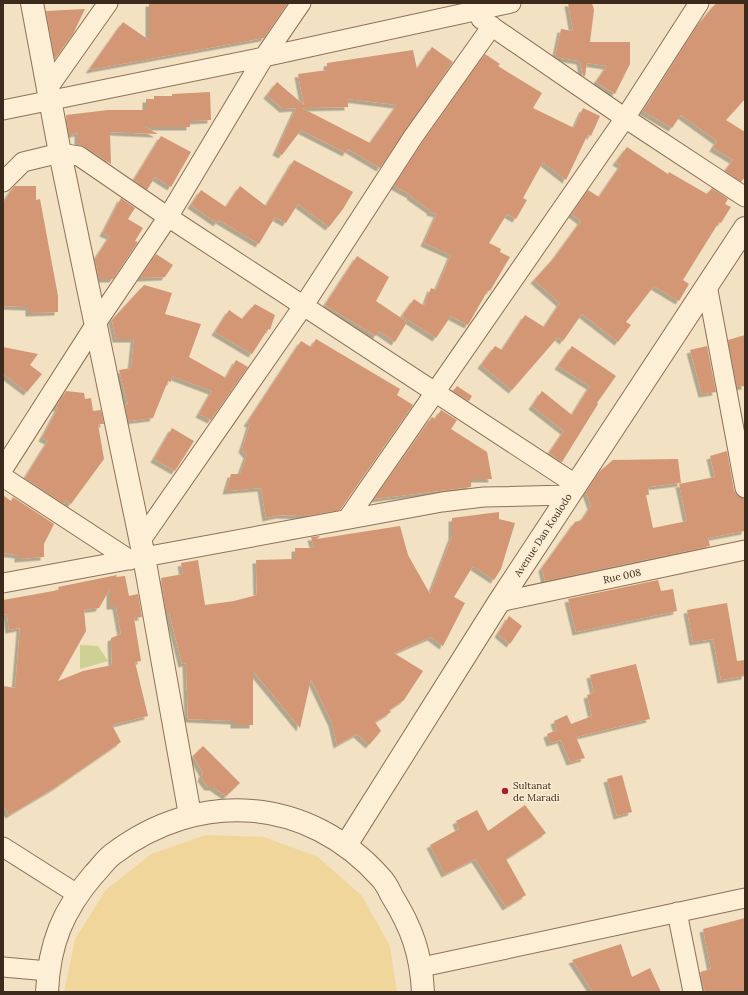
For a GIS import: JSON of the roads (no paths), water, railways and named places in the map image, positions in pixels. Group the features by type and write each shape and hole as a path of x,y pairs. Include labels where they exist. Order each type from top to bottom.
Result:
{"street":[{"path":"32,3 60,153 97,322 138,552 190,815"},
{"path":"50,94 108,3"},
{"path":"3,469 97,322 168,217 264,57 301,3"},
{"path":"8,105 50,94 264,57 462,7 511,3"},
{"path":"348,518 625,118 698,3"},
{"path":"462,7 625,118 745,197"},
{"path":"138,552 304,305 409,144 492,26"},
{"path":"3,182 23,162 60,153 70,153 79,156 168,217 435,391 572,490"},
{"name":"Avenue Dan Koulodo","path":"346,845 499,602 745,228"},
{"path":"707,285 745,488"},
{"path":"3,477 138,552"},
{"path":"3,583 138,552 464,499 572,490"},
{"name":"Rue 008","path":"499,602 745,550"},
{"path":"3,967 48,981 54,944 64,918 77,894 112,855 156,827 190,815 205,812 242,809 279,814 314,826 346,845 382,878 407,920 422,967 423,992"},
{"path":"3,847 77,894"},
{"path":"422,967 745,898"},
{"path":"677,912 693,992"}],"place":[{"name":"Sultanat de Maradi","path":"505,791"}]}
